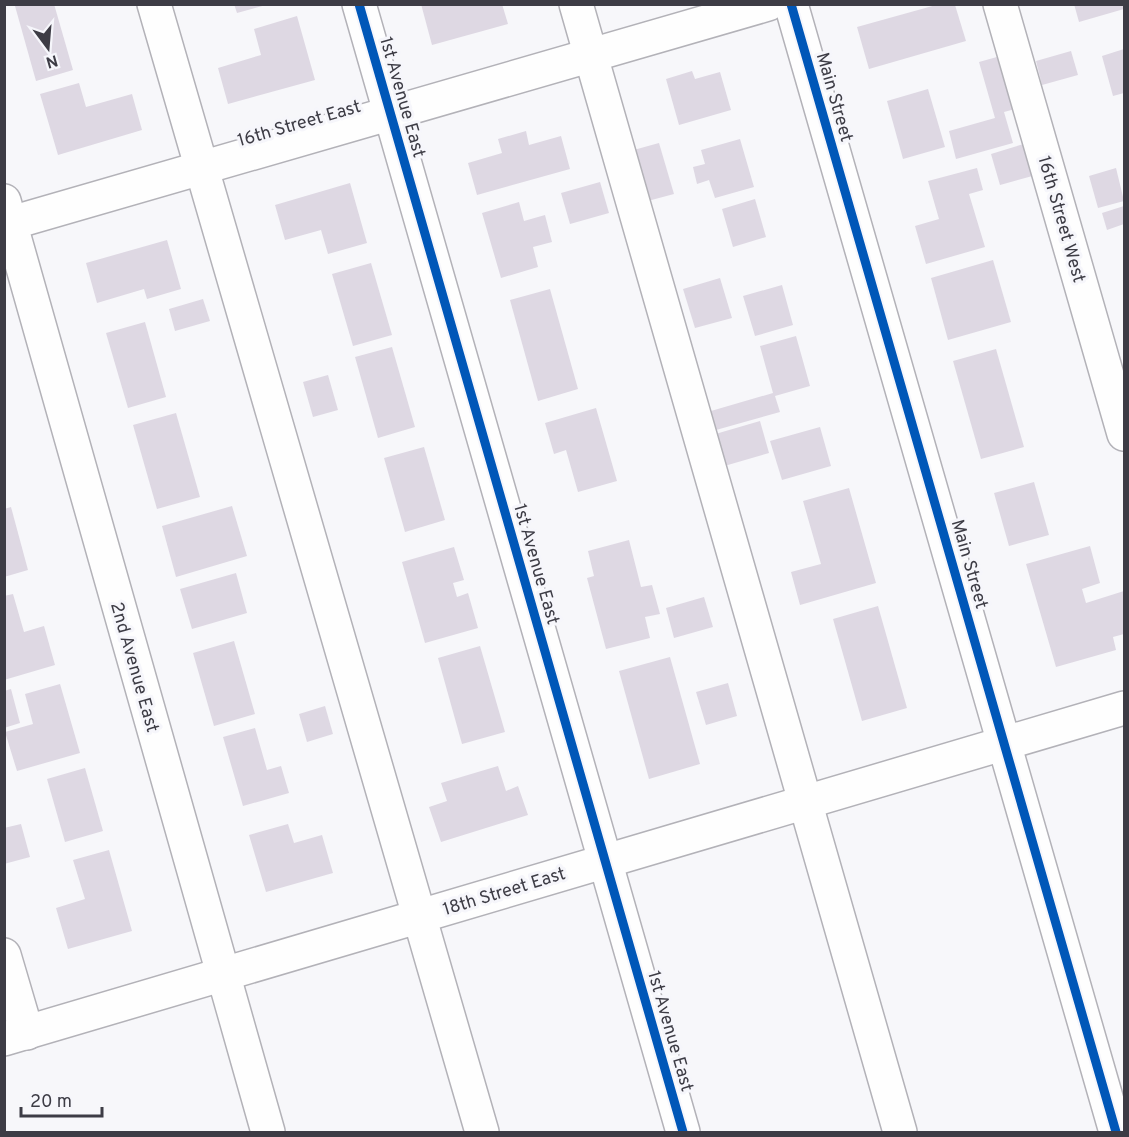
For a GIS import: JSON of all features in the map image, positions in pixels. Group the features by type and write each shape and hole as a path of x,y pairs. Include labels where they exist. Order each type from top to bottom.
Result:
{"street":[{"path":"154,4 482,1132"},
{"name":"1st Avenue East","path":"359,4 683,1132"},
{"path":"576,4 900,1132"},
{"name":"16th Street East","path":"8,212 202,168 768,4"},
{"name":"Main Street","path":"791,4 1116,1132"},
{"name":"16th Street West","path":"1000,4 1125,434"},
{"name":"2nd Avenue East","path":"8,212 268,1132"},
{"name":"18th Street East","path":"16,1036 1125,708"},
{"path":"4,955 16,1036"}],"building":[{"path":"54,4 73,70 36,81 15,6"},
{"path":"234,4 265,4 266,5 237,13"},
{"path":"421,4 502,4 508,24 432,45"},
{"path":"1074,4 1124,4 1124,9 1079,22"},
{"path":"936,5 955,5 966,41 869,69 857,27"},
{"path":"297,16 315,80 228,104 218,68 261,55 254,29"},
{"path":"1124,49 1124,93 1113,96 1102,56"},
{"path":"1071,51 1078,75 1042,85 1036,61"},
{"path":"1004,55 1019,108 1004,112 1013,143 956,159 949,131 995,118 979,62"},
{"path":"692,71 695,79 720,72 731,110 679,125 666,79"},
{"path":"79,83 86,107 132,94 142,130 58,155 40,94"},
{"path":"928,89 945,147 903,159 887,101"},
{"path":"526,131 529,145 561,136 570,169 477,195 468,163 502,153 498,139"},
{"path":"740,139 754,187 715,198 709,180 697,184 693,167 705,164 701,150"},
{"path":"659,143 674,194 644,202 630,151"},
{"path":"1027,143 1036,175 1000,185 991,154"},
{"path":"977,168 983,190 969,194 985,247 926,264 915,226 939,219 928,181"},
{"path":"1116,168 1124,201 1098,208 1089,176"},
{"path":"600,182 609,213 570,224 561,193"},
{"path":"350,183 367,243 328,254 321,230 285,240 275,205"},
{"path":"755,199 766,237 733,247 722,209"},
{"path":"519,202 524,221 545,215 552,242 533,247 538,267 501,278 482,213"},
{"path":"1124,206 1124,224 1107,230 1102,213"},
{"path":"167,240 181,289 147,299 144,289 97,303 86,263"},
{"path":"993,260 1011,322 948,340 931,278"},
{"path":"371,263 392,335 353,346 332,274"},
{"path":"720,278 732,318 695,328 683,289"},
{"path":"782,285 793,325 755,336 743,296"},
{"path":"550,289 578,389 538,401 510,300"},
{"path":"203,299 210,321 175,331 169,309"},
{"path":"145,322 166,397 128,408 106,333"},
{"path":"796,336 810,386 775,396 780,412 716,430 711,411 773,393 760,346"},
{"path":"392,347 415,427 378,438 355,357"},
{"path":"996,349 1024,447 981,459 953,361"},
{"path":"328,375 338,410 313,417 303,382"},
{"path":"596,408 617,481 578,492 566,450 554,454 545,423"},
{"path":"176,413 200,497 157,509 133,425"},
{"path":"760,421 769,453 721,467 712,435"},
{"path":"820,427 831,466 782,480 770,441"},
{"path":"424,447 445,520 405,532 384,458"},
{"path":"1034,482 1049,535 1009,546 994,493"},
{"path":"849,488 876,583 800,605 791,572 821,564 803,501"},
{"path":"232,506 247,556 176,577 162,526"},
{"path":"11,507 28,570 4,577 4,509"},
{"path":"629,540 641,587 652,585 660,614 645,617 650,638 606,649 587,578 594,576 588,551"},
{"path":"1090,546 1100,583 1082,589 1086,603 1124,591 1124,634 1113,637 1116,650 1056,667 1026,564"},
{"path":"454,547 464,580 453,583 457,597 468,593 478,628 425,643 402,562"},
{"path":"236,573 247,613 192,629 180,589"},
{"path":"13,594 24,632 44,626 55,665 4,680 4,596"},
{"path":"704,597 713,627 674,638 666,608"},
{"path":"878,606 907,708 862,721 833,619"},
{"path":"234,641 255,714 214,726 193,653"},
{"path":"480,646 505,732 462,744 438,658"},
{"path":"670,657 700,764 649,779 619,671"},
{"path":"728,683 737,716 706,725 696,692"},
{"path":"60,684 80,753 17,771 5,732 33,724 25,694"},
{"path":"11,689 20,723 4,728 4,691"},
{"path":"325,706 333,734 307,742 299,714"},
{"path":"255,728 267,770 281,766 289,793 243,806 223,737"},
{"path":"498,766 506,791 518,786 528,815 441,842 429,807 447,801 441,783"},
{"path":"85,768 103,831 65,842 47,779"},
{"path":"21,824 30,857 4,864 4,828"},
{"path":"288,824 294,843 322,835 333,873 266,892 249,835"},
{"path":"109,850 132,931 68,949 56,908 85,899 73,860"}],"cycle path":[{"path":"359,4 683,1132"},
{"path":"791,4 1116,1132"}]}
